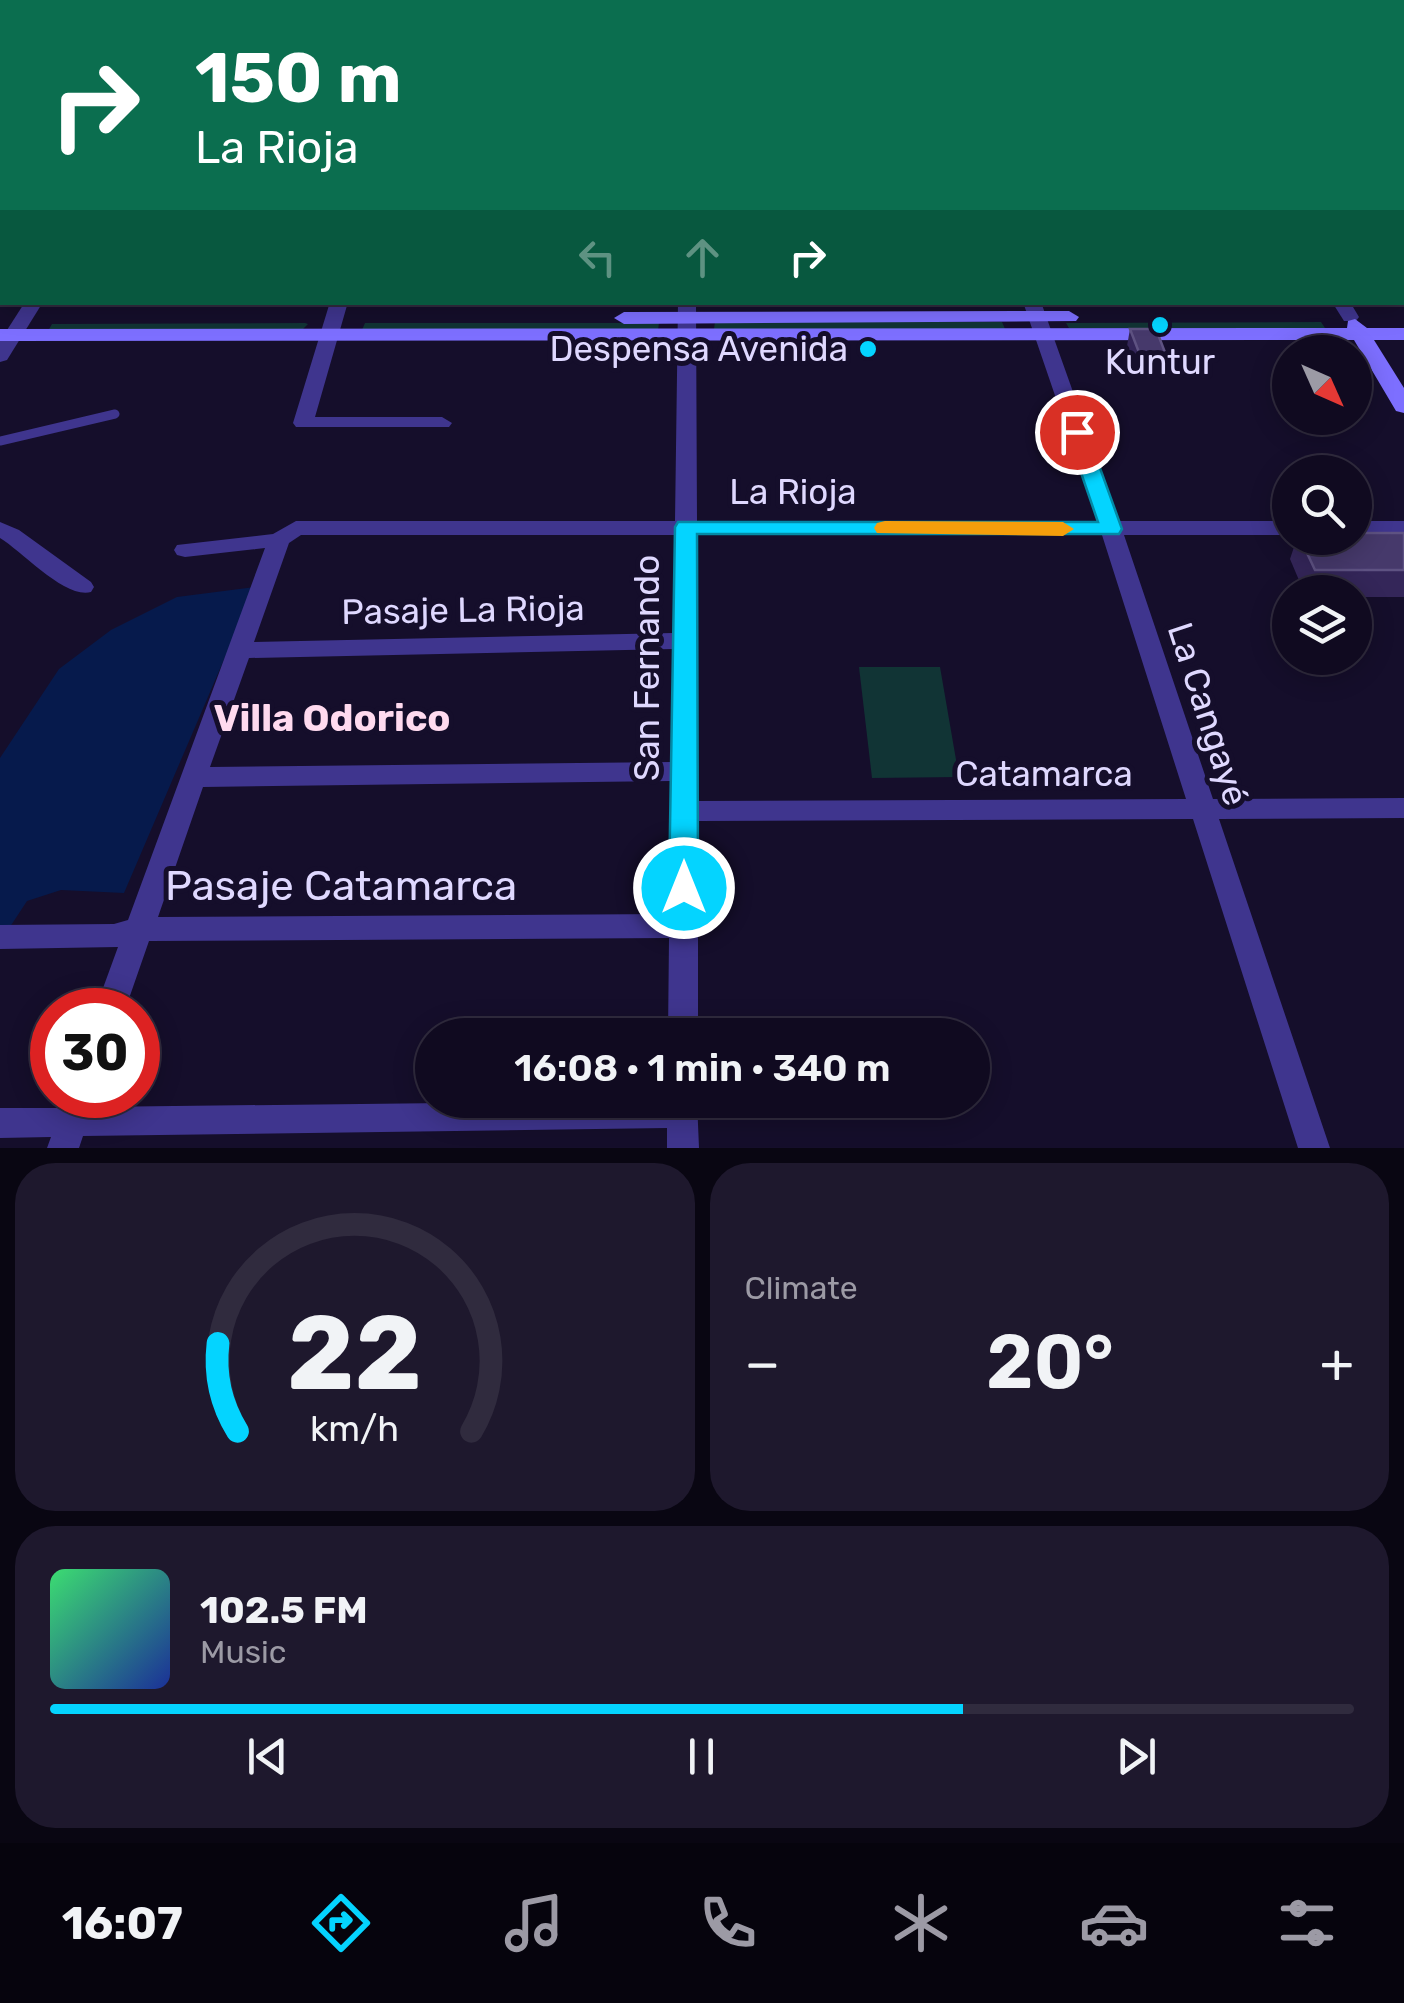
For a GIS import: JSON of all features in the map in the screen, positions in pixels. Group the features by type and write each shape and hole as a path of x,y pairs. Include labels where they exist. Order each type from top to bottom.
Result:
{"street":[{"path":"0,356 14,322 1404,317"},
{"name":"La Cangayé","path":"1037,318 1111,529 1314,1148"},
{"path":"1350,318 1404,334"},
{"path":"1350,318 1404,406"},
{"path":"334,319 303,424 442,423"},
{"name":"San Fernando","path":"683,1018 687,319"},
{"name":"La Rioja","path":"186,550 288,534 686,527 1272,528"},
{"path":"1372,528 1404,528"},
{"path":"0,529 17,536 66,579 83,587"},
{"path":"118,988 288,534"},
{"name":"Pasaje La Rioja","path":"242,650 685,641"},
{"path":"197,777 684,771"},
{"name":"Catamarca","path":"684,811 1404,808"},
{"name":"Pasaje Catamarca","path":"0,937 114,936 139,929 683,926"},
{"path":"0,1123 415,1113"},
{"path":"682,1118 683,1148"}],"lane":[{"path":"0,441 115,414"}],"green space":[{"path":"715,322 1002,322 1005,329 714,329"},
{"path":"1321,322 1325,328 1069,328 1066,323"},
{"path":"365,323 659,323 658,330 362,330"},
{"path":"52,324 308,324 302,330 48,331"},
{"path":"859,667 940,667 959,777 872,778"}],"water":[{"path":"255,587 124,893 61,890 27,901 6,933 0,933 0,758 59,669 111,630 177,597"}],"building":[{"path":"1130,329 1156,329 1166,355 1140,355"},
{"path":"1372,533 1404,533 1404,570 1315,570 1308,555 1372,555"}],"slow traffic":[{"path":"885,528 1063,529"}],"place":[{"name":"Kuntur","path":"1160,325"},
{"name":"Despensa Avenida","path":"868,349"}],"district":[{"name":"Villa Odorico","path":"332,718"}],"route":[{"path":"684,888 686,527 1111,529 1077,432"}]}
